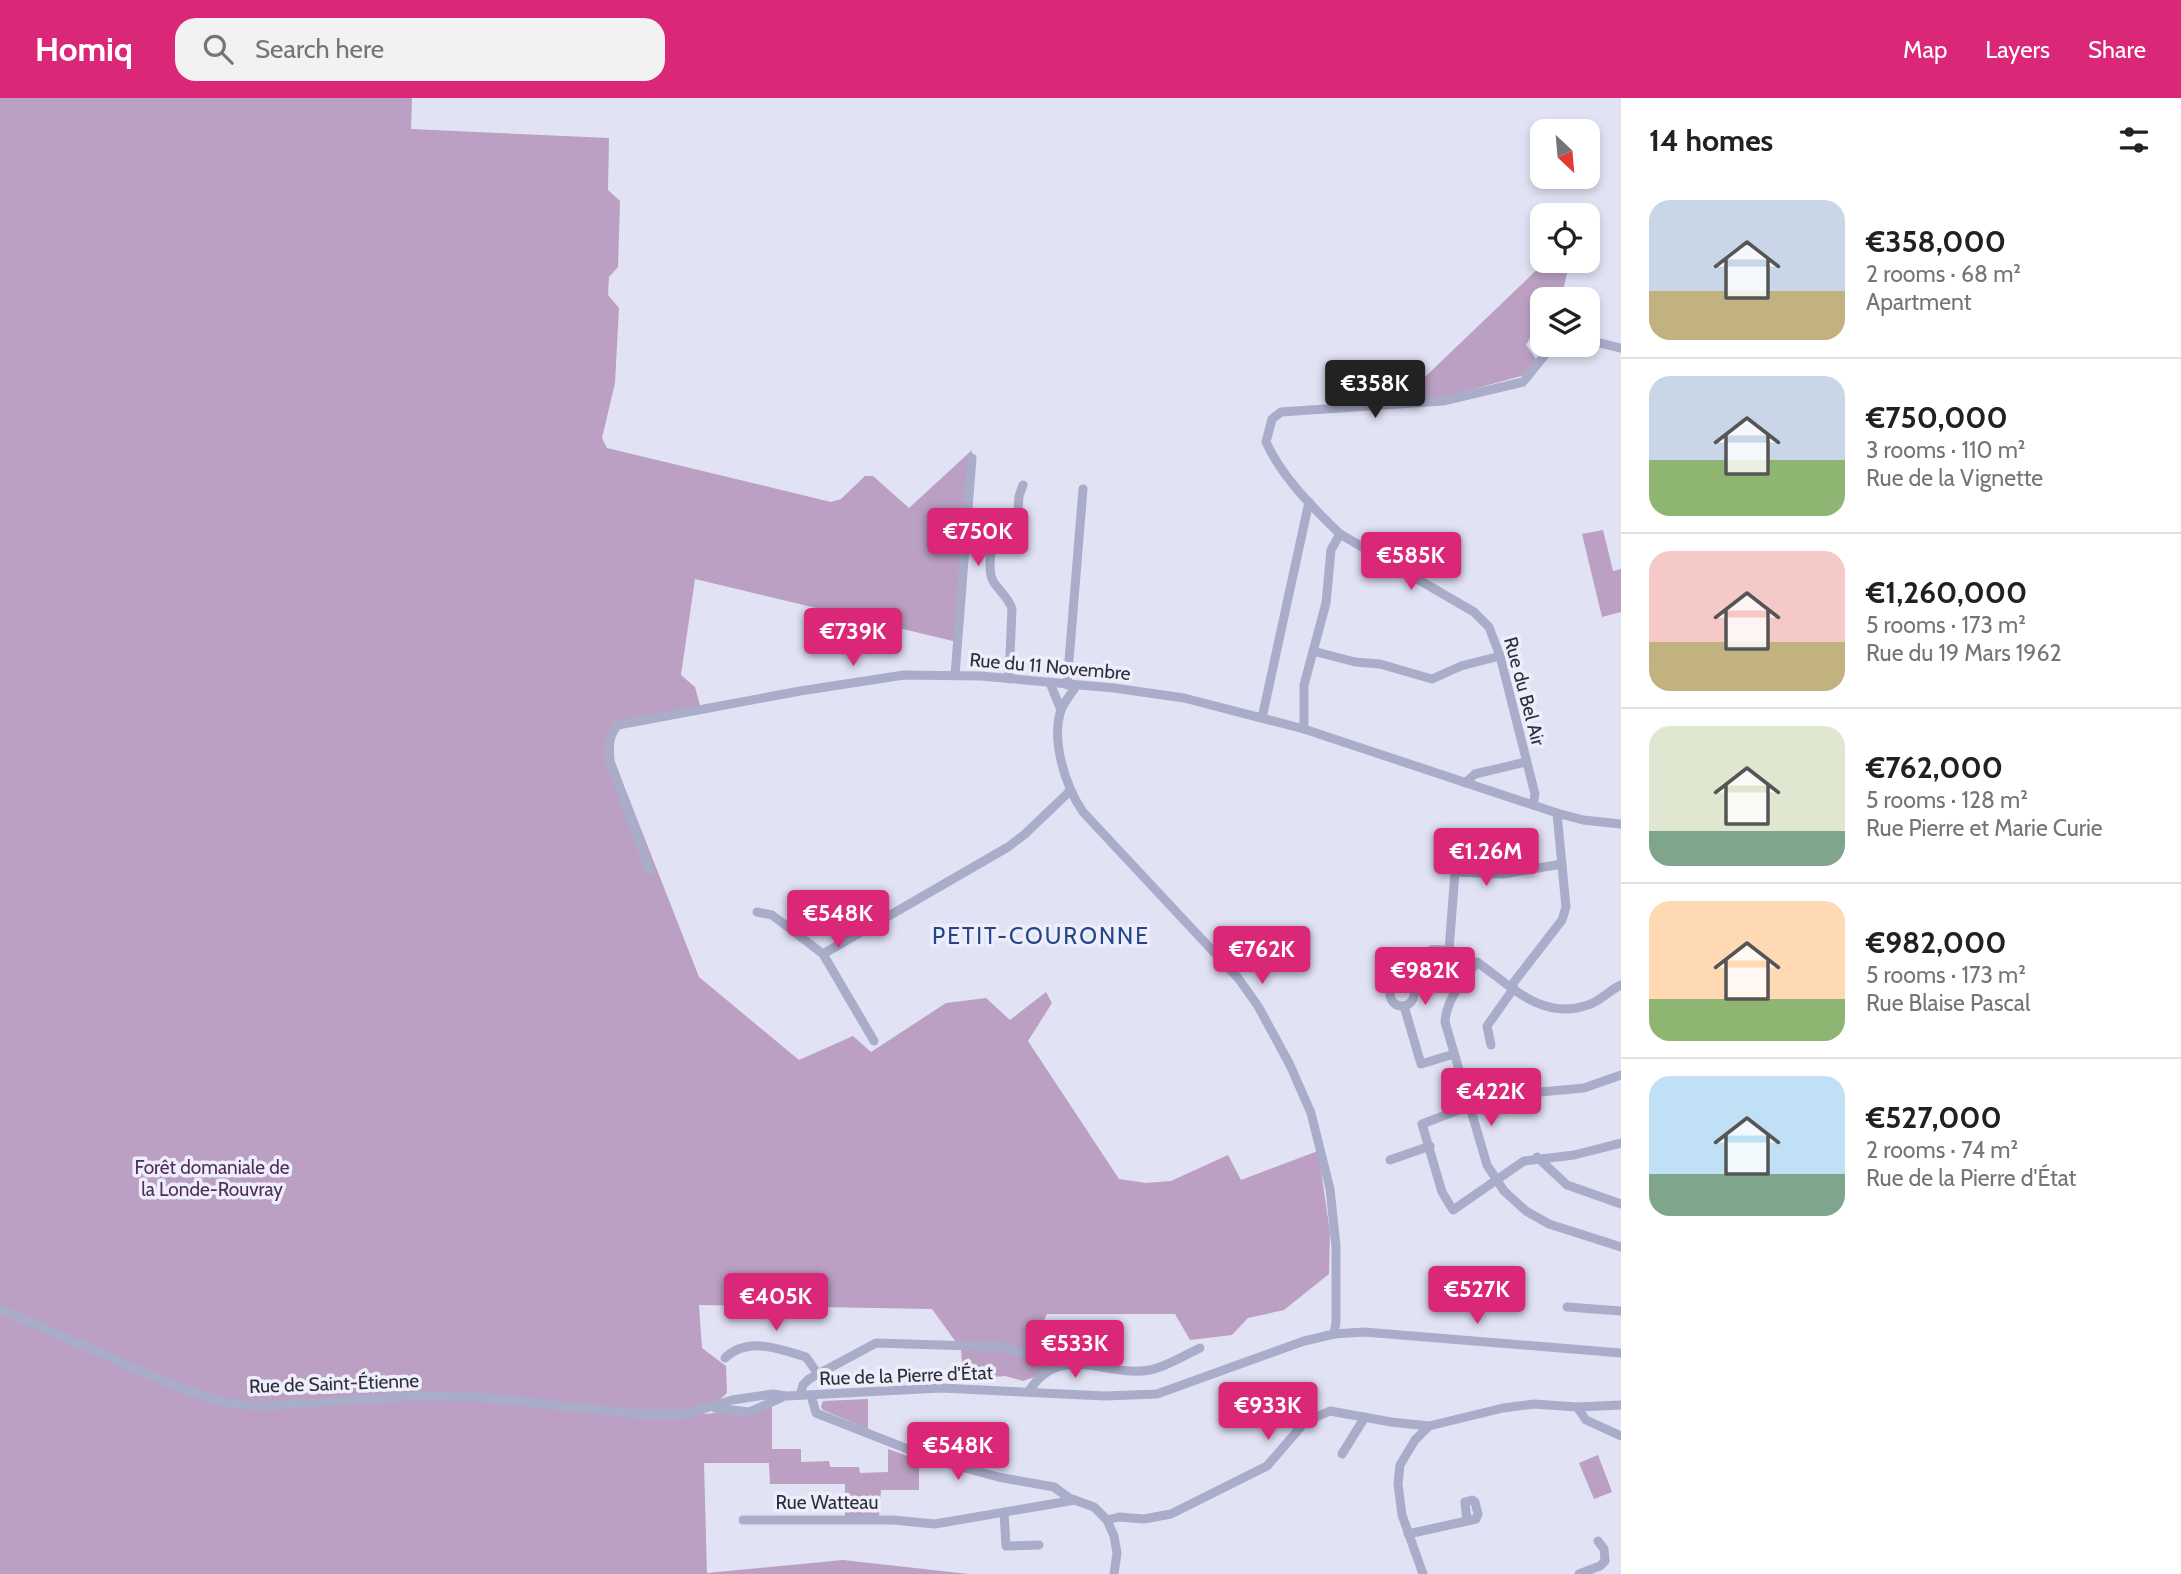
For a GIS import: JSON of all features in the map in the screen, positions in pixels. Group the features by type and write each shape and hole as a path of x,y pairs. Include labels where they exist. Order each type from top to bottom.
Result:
{"street":[{"path":"1600,343 1621,348"},
{"name":"Rue du Bel Air","path":"1533,805 1535,794 1500,656 1489,627 1474,611 1340,534 1308,502 1274,459 1266,442 1272,419 1280,412 1443,401 1523,382 1543,357"},
{"path":"955,676 972,458"},
{"path":"1009,679 1012,609 991,576 993,536 996,532 1017,526 1019,496 1023,485"},
{"path":"1083,489 1072,685 1061,710 1059,732 1062,765 1070,791 1083,812 1238,978 1258,1006 1290,1065 1311,1113 1330,1189 1337,1268 1334,1334"},
{"path":"1262,718 1308,502"},
{"path":"1304,729 1304,685 1326,603 1331,550 1340,534"},
{"path":"1313,651 1355,662 1380,664 1432,679 1461,666 1500,656"},
{"name":"Rue du 11 Novembre","path":"650,871 610,761 611,733 618,725 800,691 904,675 1009,679 1185,698 1304,729 1557,813 1583,820 1621,824"},
{"path":"1050,683 1061,710"},
{"path":"1465,783 1475,774 1526,762"},
{"path":"823,954 1008,847 1070,791"},
{"path":"1491,1045 1487,1026 1562,920 1566,907 1557,813"},
{"path":"1449,950 1455,872 1503,874 1562,864"},
{"path":"757,912 772,915 823,954 874,1041"},
{"path":"1408,984 1431,950 1449,950 1473,968"},
{"path":"1621,985 1589,1005 1551,1009 1537,1004 1477,962 1454,992 1446,1008 1446,1022 1468,1103 1487,1165 1496,1180 1526,1211 1549,1224 1621,1247"},
{"path":"1397,983 1408,984 1413,990 1413,998 1404,1006 1394,1002 1391,992 1397,983"},
{"path":"1404,1006 1421,1064 1454,1054"},
{"path":"1621,1075 1584,1088 1509,1095 1494,1093 1422,1124 1442,1192 1453,1210 1524,1161 1537,1157 1574,1154 1621,1143"},
{"path":"1390,1160 1430,1146"},
{"path":"1537,1157 1567,1185 1621,1204"},
{"path":"1567,1307 1621,1311"},
{"name":"Rue de Saint-Étienne","path":"0,1309 173,1385 226,1403 262,1406 414,1396 477,1397 638,1414 687,1414"},
{"name":"Rue de la Pierre d'État","path":"687,1414 732,1400 773,1394 787,1396 941,1388 1105,1396 1157,1394 1296,1344 1334,1334 1364,1332 1621,1353"},
{"path":"800,1395 803,1385 818,1374 876,1343 1004,1348 1064,1364 1091,1364 1129,1370 1151,1370 1200,1348"},
{"path":"724,1358 732,1351 747,1345 771,1347 806,1357 818,1374"},
{"path":"1029,1391 1038,1376 1064,1364"},
{"path":"811,1395 816,1413 901,1448 998,1477 1054,1487 1069,1498 1094,1507 1107,1520 1116,1545 1114,1574"},
{"path":"710,1408 749,1412 772,1400 787,1396"},
{"path":"1107,1520 1171,1514 1266,1466 1305,1422 1330,1411 1429,1426 1503,1408 1534,1404 1577,1407 1621,1405"},
{"path":"1577,1407 1586,1420 1621,1436"},
{"path":"1342,1454 1365,1417"},
{"path":"1423,1574 1402,1515 1398,1484 1400,1465 1415,1440 1429,1426"},
{"name":"Rue Watteau","path":"743,1520 893,1520 935,1524 1076,1500"},
{"path":"1004,1512 1006,1546 1039,1545"},
{"path":"1408,1534 1467,1521"},
{"path":"1579,1574 1600,1566 1605,1561 1604,1549 1598,1541"}],"green space":[{"name":"Forêt domaniale de la Londe-Rouvray","path":"0,98 412,98 411,129 609,138 608,190 620,201 618,267 609,277 608,295 619,308 615,383 602,438 607,448 831,502 841,499 865,476 873,476 909,508 972,450 957,642 695,579 681,675 695,687 701,709 620,723 610,750 699,977 799,1060 853,1036 871,1052 946,1003 986,998 1010,1020 1046,992 1052,1003 1028,1041 1119,1179 1146,1183 1171,1181 1228,1155 1241,1180 1318,1151 1330,1232 1329,1274 1284,1310 1248,1318 1232,1335 1190,1340 1175,1314 1047,1314 1028,1355 1051,1364 1047,1373 1023,1381 1005,1376 963,1380 961,1349 932,1309 699,1305 702,1348 726,1366 727,1393 704,1414 724,1412 744,1416 755,1414 772,1404 772,1449 801,1449 801,1462 829,1461 830,1467 859,1467 860,1473 888,1472 888,1449 919,1460 919,1490 881,1490 879,1517 845,1517 845,1484 770,1484 769,1463 704,1463 707,1573 843,1560 969,1574 0,1574"},
{"path":"1533,273 1567,273 1564,287 1530,287 1530,338 1526,345 1530,357 1536,359 1525,375 1437,399 1404,400 1404,397"},
{"path":"1603,530 1613,571 1621,569 1621,612 1602,617 1582,534"},
{"path":"868,1399 868,1429 821,1407 823,1401"},
{"path":"1598,1455 1612,1492 1594,1499 1579,1463"}],"district":[{"name":"PETIT-COURONNE","path":"1041,936"}]}
